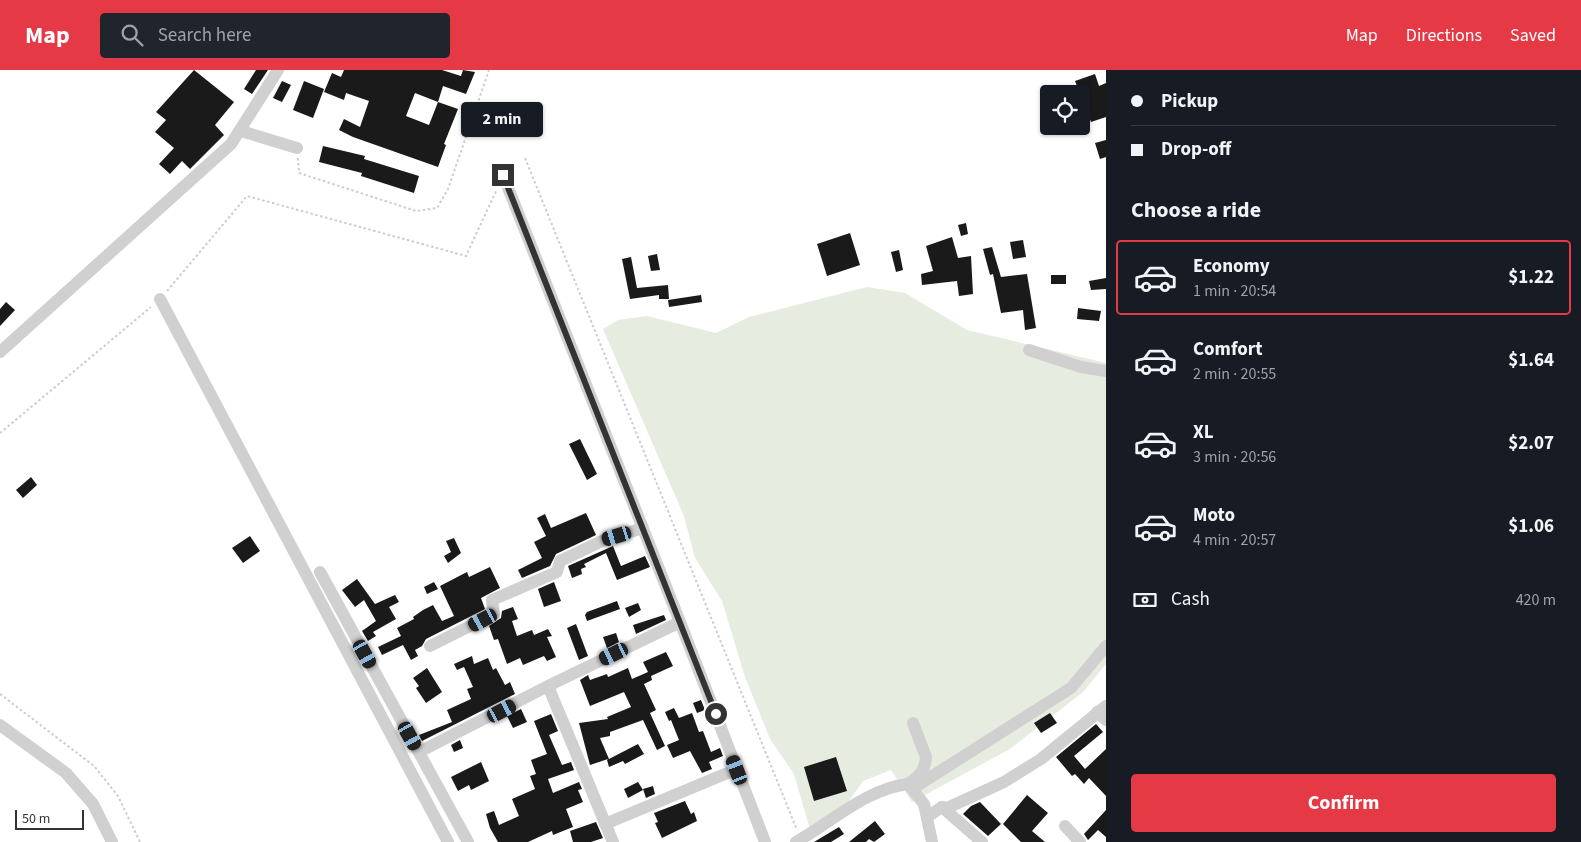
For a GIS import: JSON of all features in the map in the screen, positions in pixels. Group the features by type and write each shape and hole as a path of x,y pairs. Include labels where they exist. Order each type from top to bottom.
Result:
{"street":[{"path":"0,352 231,144 278,70"},
{"path":"241,130 297,148"},
{"path":"503,175 765,842"},
{"path":"160,299 448,842"},
{"path":"1029,350 1080,367 1106,372"},
{"path":"430,646 494,614 492,600 557,572 560,561 604,540 643,528"},
{"path":"320,572 468,842"},
{"path":"419,752 548,686 680,622"},
{"path":"799,841 874,793 891,786 910,787 1071,688 1106,646"},
{"path":"548,686 613,842"},
{"path":"926,817 942,807 947,808 1004,782 1048,754 1103,713"},
{"path":"910,787 918,778 926,763 926,758 913,723"},
{"path":"0,725 66,773 93,804 112,842"},
{"path":"605,824 737,770"},
{"path":"910,787 924,804 932,842"},
{"path":"942,807 982,842"},
{"path":"1066,826 1080,842"}],"path":[{"path":"297,148 298,173 416,211 437,208 448,189 489,70"},
{"path":"525,158 799,841"},
{"path":"0,432 160,299 247,196 466,256 503,175"},
{"path":"0,694 94,766 118,796 140,842"}],"shaded area":[{"path":"867,287 905,293 967,330 1106,363 1106,664 1083,692 1010,749 912,802 891,770 863,781 839,815 811,833 794,774 770,739 745,677 722,601 695,558 684,516 603,329 618,320 647,316 716,333 749,317"}],"building":[{"path":"194,70 234,102 215,125 224,135 190,169 182,161 170,174 159,164 174,148 155,132 166,120 156,112"},
{"path":"256,70 268,70 252,94 244,89"},
{"path":"344,70 442,70 461,76 463,70 475,72 466,94 443,86 438,102 458,109 444,144 446,145 438,167 353,137 339,130 344,119 360,127 369,101 346,93 344,100 324,92 332,73 341,77","holes":["415,93 438,102 429,125 406,116"]},
{"path":"1095,74 1099,86 1106,83 1106,117 1091,122 1090,85 1077,85 1075,81"},
{"path":"282,81 291,85 282,102 273,98"},
{"path":"304,81 324,89 313,118 293,110"},
{"path":"1106,140 1106,157 1100,159 1095,143"},
{"path":"323,146 365,156 364,159 419,176 414,193 361,176 362,173 319,162"},
{"path":"966,223 968,234 961,236 958,225"},
{"path":"850,233 860,265 827,276 817,244"},
{"path":"952,237 958,258 971,256 973,294 959,296 957,281 922,285 921,274 933,271 926,246"},
{"path":"1023,240 1026,257 1013,259 1010,242"},
{"path":"992,247 1001,277 1027,274 1036,328 1025,330 1023,310 1001,313 993,274 990,275 983,249"},
{"path":"899,250 903,270 896,272 891,252"},
{"path":"657,254 660,270 651,271 648,256"},
{"path":"631,257 637,288 668,285 669,299 659,299 659,295 630,299 622,259"},
{"path":"1051,275 1066,275 1066,284 1051,284"},
{"path":"1106,278 1106,289 1091,290 1089,281"},
{"path":"701,295 702,302 669,307 668,300"},
{"path":"6,302 15,310 0,326 0,309"},
{"path":"1078,308 1101,311 1099,321 1077,319"},
{"path":"580,439 597,474 587,480 569,444"},
{"path":"31,477 37,485 23,498 16,490"},
{"path":"586,513 596,535 556,554 550,566 522,578 518,570 542,558 534,542 546,536 537,518 545,514 551,528"},
{"path":"250,536 260,551 243,563 232,548"},
{"path":"454,538 461,553 448,563 444,556 451,552 446,541"},
{"path":"613,546 621,566 645,556 650,567 617,580 606,553 584,564 586,567 581,569 582,574 572,578 568,566"},
{"path":"490,567 500,588 481,598 485,609 426,639 422,646 415,650 418,656 411,660 403,645 382,655 378,647 401,636 397,628 414,619 413,617 423,610 433,605 442,621 454,616 440,586 467,572 469,577"},
{"path":"357,579 375,604 395,595 399,602 389,607 396,619 373,632 376,636 368,641 362,631 376,621 364,600 355,607 342,590"},
{"path":"434,582 438,589 427,594 424,587"},
{"path":"554,582 561,601 544,607 538,589"},
{"path":"617,601 620,609 587,621 585,615 587,612"},
{"path":"638,603 641,610 629,617 625,608"},
{"path":"513,607 518,619 512,621 517,636 532,630 534,635 548,629 552,636 547,637 556,657 547,661 544,656 523,665 520,658 507,664 498,639 494,640 489,626 501,618 502,611"},
{"path":"664,615 666,620 636,634 633,625"},
{"path":"576,624 588,656 579,660 567,628"},
{"path":"616,633 619,642 607,648 603,637"},
{"path":"666,652 673,666 651,676 652,680 644,684 656,710 650,713 665,746 657,750 643,720 610,732 610,736 600,738 609,759 638,744 644,754 625,764 623,761 609,767 608,759 590,765 579,723 608,719 607,717 631,707 624,692 590,706 580,680 588,675 590,680 607,674 608,677 628,668 632,679 648,672 643,662"},
{"path":"472,656 474,664 488,658 493,670 496,668 505,685 510,682 515,694 422,741 419,735 452,722 447,710 471,699 467,689 473,687 464,667 457,670 454,664"},
{"path":"427,668 442,692 426,703 416,688 419,686 413,678"},
{"path":"701,700 705,710 697,713 693,703"},
{"path":"674,708 679,718 692,713 699,732 703,731 711,752 720,748 723,756 709,762 712,769 702,773 690,751 673,758 667,745 679,740 671,720 669,721 665,712"},
{"path":"521,709 527,722 513,728 507,716"},
{"path":"1050,713 1057,723 1041,733 1034,723"},
{"path":"551,714 558,731 549,735 562,765 571,762 574,770 548,779 553,793 579,782 582,789 578,790 583,802 566,809 573,827 553,835 552,831 528,842 498,842 490,828 486,814 494,811 499,825 519,816 512,799 535,789 530,776 536,774 531,760 547,754 534,721"},
{"path":"1096,724 1103,732 1074,756 1085,769 1106,749 1106,796 1089,778 1084,784 1075,774 1072,776 1056,757"},
{"path":"460,740 463,748 454,752 451,745"},
{"path":"836,757 847,791 814,801 804,767"},
{"path":"481,762 489,781 471,790 469,785 458,791 451,777"},
{"path":"638,782 643,790 628,798 624,789"},
{"path":"653,786 655,794 646,798 643,789"},
{"path":"1027,795 1048,813 1032,831 1045,842 1021,842 1003,824"},
{"path":"685,801 691,814 694,812 697,821 662,838 655,823 658,822 654,813"},
{"path":"980,802 1001,824 988,836 963,814 971,806"},
{"path":"1106,810 1106,837 1098,830 1088,840 1084,834"},
{"path":"875,821 885,834 874,842 869,839 866,842 849,842"},
{"path":"596,822 603,838 591,842 573,842 570,831"},
{"path":"839,827 844,834 831,842 814,842"}],"route":[{"path":"503,175 716,714"}]}
